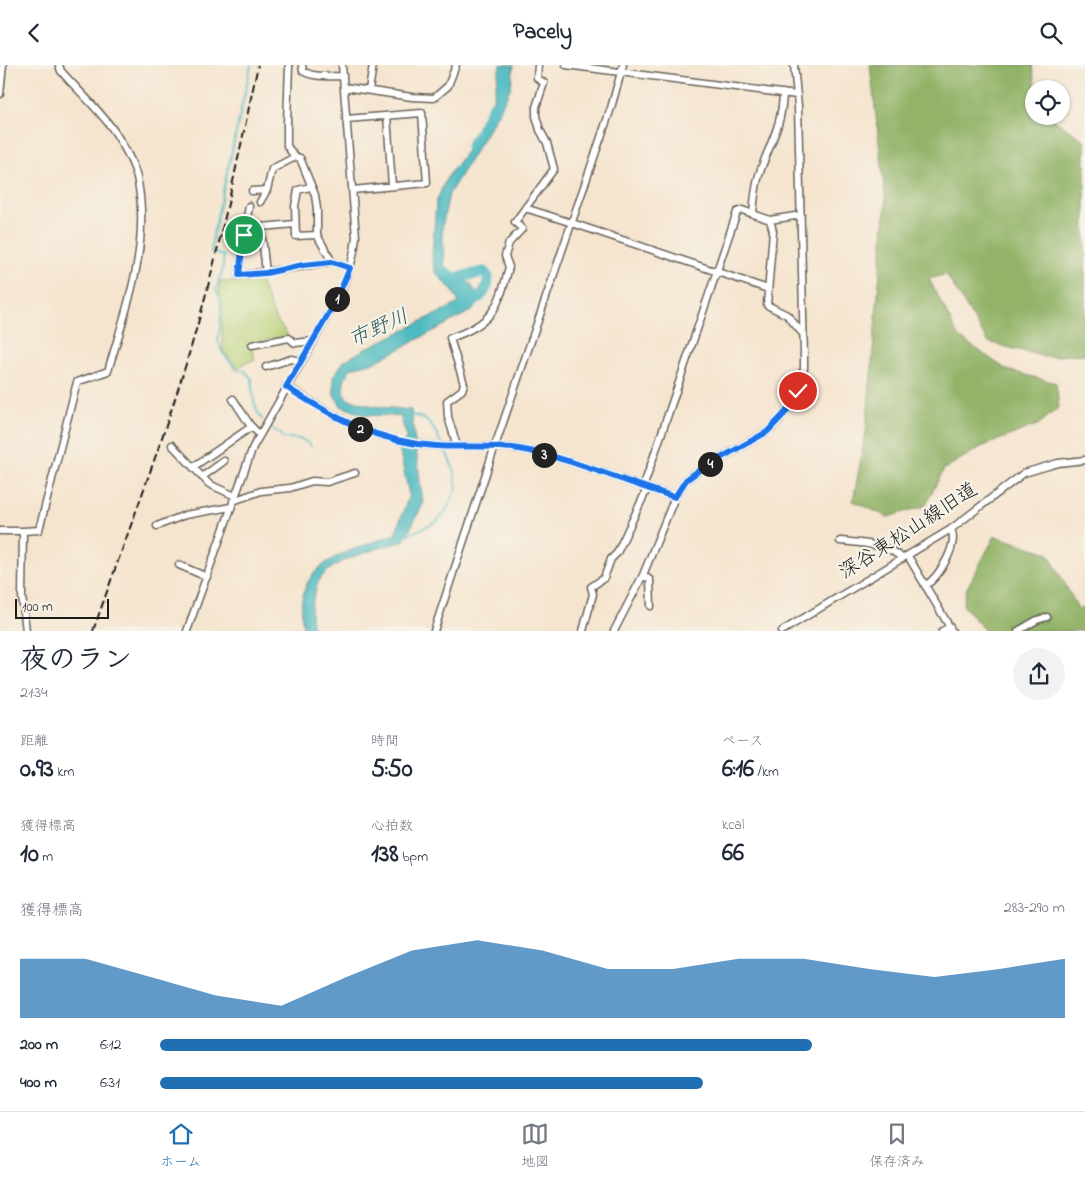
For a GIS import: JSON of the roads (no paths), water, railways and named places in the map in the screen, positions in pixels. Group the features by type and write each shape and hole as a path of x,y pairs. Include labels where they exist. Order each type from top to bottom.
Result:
{"street":[{"path":"0,94 3,65"},
{"path":"0,531 39,530 76,382 108,371 133,288 141,241 138,181 131,162 115,132 61,71 59,65"},
{"path":"289,65 286,123 288,146 295,157 300,158 310,187 315,195 318,235 332,262"},
{"path":"302,65 303,71 307,73 343,76"},
{"path":"188,631 245,465 259,434 335,303 354,254 356,237 342,65"},
{"path":"369,90 374,65"},
{"path":"344,87 412,97 434,97 448,86 456,65"},
{"path":"457,446 448,417 448,401 462,390 464,384 450,338 471,331 485,321 494,311 509,267 505,256 509,243 522,229 515,223 554,169 547,143 536,117 536,107 544,83 537,78 538,65"},
{"path":"566,65 623,69 797,95"},
{"path":"614,631 643,575 675,497 686,480 767,432 786,412 798,391 804,368 804,334 797,95 794,65"},
{"path":"434,631 623,69"},
{"path":"753,214 759,176 783,112 783,93"},
{"path":"346,119 422,113 424,131 427,183 352,190"},
{"path":"387,116 392,187"},
{"path":"260,202 266,190 272,169 295,157"},
{"path":"310,187 298,191 295,206 296,236 318,235"},
{"path":"252,191 266,190"},
{"path":"249,206 239,275 266,273 303,265 332,262 350,268"},
{"path":"525,208 768,289"},
{"path":"583,631 593,594 591,587 604,578 611,559 617,553 645,488 736,212 742,210 770,220 801,215"},
{"path":"770,220 773,231 767,305 787,315 804,334"},
{"path":"266,273 261,227 295,224"},
{"path":"252,345 289,338 295,343 313,341"},
{"path":"266,367 291,359 301,361"},
{"path":"286,387 332,415 356,427 392,440 436,446 495,446 518,449 545,455 675,497"},
{"path":"233,399 251,427 259,434"},
{"path":"193,467 251,427"},
{"path":"172,445 209,484 233,501"},
{"name":"深谷東松山線旧道","path":"782,631 951,529 1024,473 1058,463 1085,460"},
{"path":"202,477 224,461"},
{"path":"157,526 261,491 290,489 312,481 327,482 355,473"},
{"path":"925,586 930,583 948,558 953,534 951,529"},
{"path":"23,531 22,596 26,631"},
{"path":"840,541 891,549 905,557 951,629 942,631"},
{"path":"179,565 206,577"},
{"path":"643,575 650,580 651,606"},
{"path":"1018,631 1037,620 1047,617"}],"water":[{"path":"500,65 514,65 511,87 498,114 449,194 442,228 445,269 471,284 479,300 473,310 375,362 351,368 344,383 347,399 373,406 411,410 423,504 404,541 357,555 325,574 318,582 311,607 314,631 304,631 301,608 305,590 312,575 324,564 339,555 395,534 409,495 399,448 407,437 400,416 364,415 341,406 334,395 333,377 344,361 459,303 452,290 435,272 432,256 436,202 446,179 484,127 492,103"}],"waterway":[{"path":"251,65 211,252 224,256 222,272 216,289 222,305 218,341 222,352 237,370 245,371 252,379 254,401 262,419"},
{"name":"市野川","path":"471,146 493,106"},
{"name":"市野川","path":"446,273 454,278 484,272 488,277 485,291 466,307"},
{"path":"410,415 427,421 434,429 442,445"},
{"path":"271,428 280,433 283,438 295,438 311,446"},
{"path":"405,536 436,522 446,511 457,488 454,470 445,449"}],"railway":[{"path":"93,631 185,368 222,231 258,65"}]}
